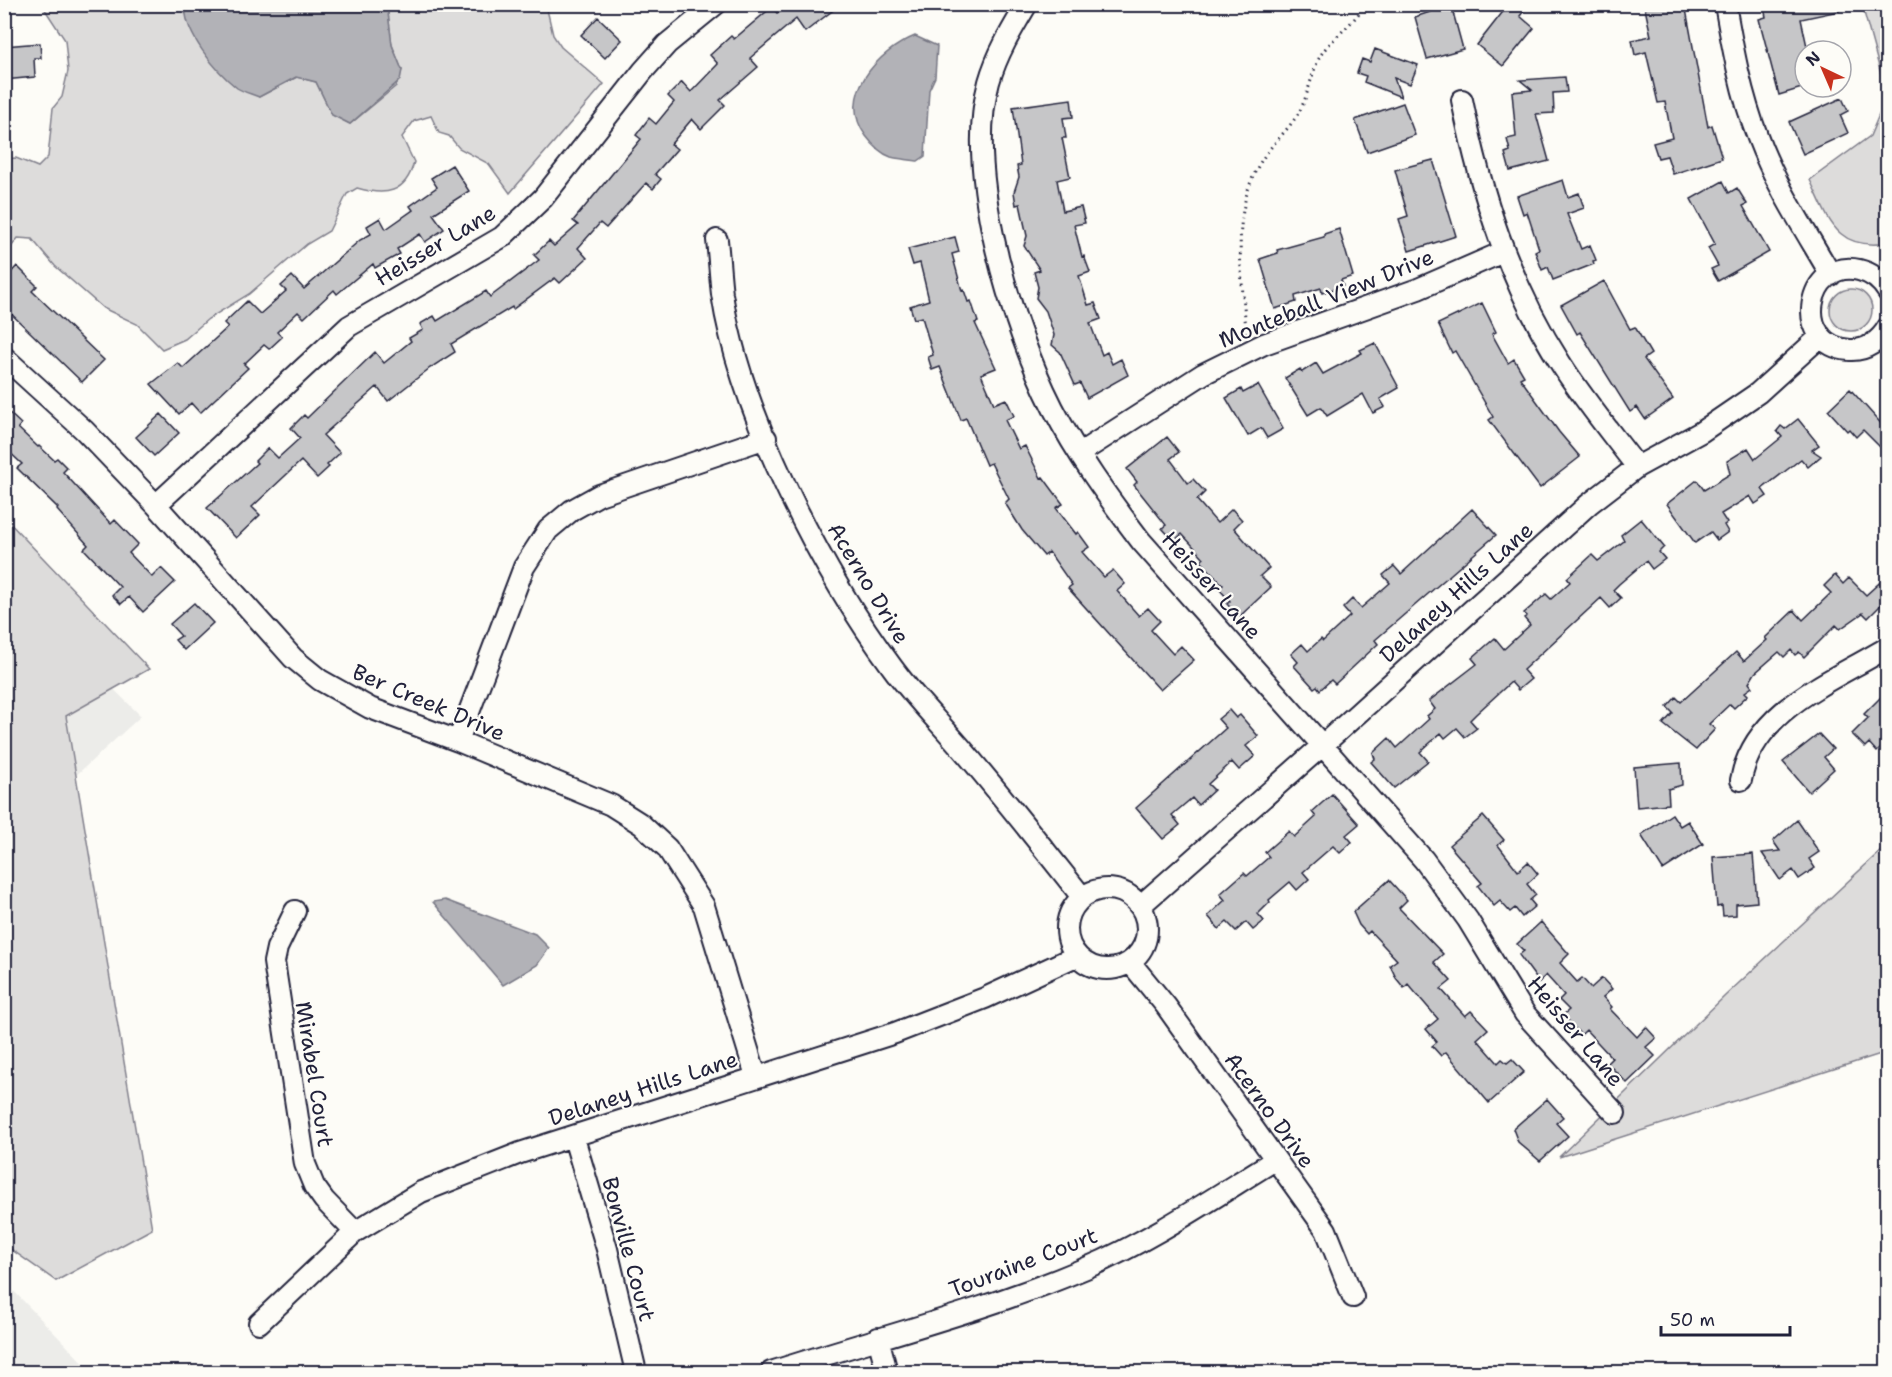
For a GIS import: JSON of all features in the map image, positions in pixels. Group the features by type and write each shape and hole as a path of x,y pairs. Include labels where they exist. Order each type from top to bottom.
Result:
{"street":[{"name":"Heisser Lane","path":"156,505 349,326 474,255 522,220 550,189 667,44 716,4"},
{"name":"Heisser Lane","path":"1027,4 1003,45 988,83 983,132 984,178 993,235 1011,298 1053,408 1107,496 1141,541 1324,744 1449,892 1525,1014 1615,1113"},
{"path":"1725,4 1735,62 1759,139 1785,193 1831,275"},
{"path":"1462,100 1480,178 1503,252 1534,317 1561,363 1637,467"},
{"name":"Acerno Drive","path":"717,240 723,296 737,354 766,438 821,554 844,595 892,668 1003,798 1082,897"},
{"name":"Monteball View Drive","path":"1080,453 1203,374 1264,344 1395,297 1503,252"},
{"path":"1885,339 1856,350 1837,347 1821,336 1814,324 1811,310 1813,296 1820,284 1831,275 1854,269 1866,272 1887,288"},
{"name":"Delaney Hills Lane","path":"1140,906 1324,744 1589,504 1637,467 1726,416 1758,393 1821,336"},
{"name":"Ber Creek Drive","path":"4,357 84,430 156,505 293,658 320,680 370,708 458,741 611,805 641,824 667,848 704,906 756,1076"},
{"path":"458,741 524,567 548,530 572,510 599,495 766,438"},
{"path":"1742,780 1745,761 1766,727 1810,693 1887,647"},
{"path":"1110,888 1121,891 1140,906 1147,927 1146,939 1143,948 1130,962 1111,969 1098,969 1076,956 1069,943 1066,930 1068,915 1082,897 1110,888"},
{"name":"Mirabel Court","path":"295,910 277,948 274,962 300,1141 314,1185 355,1232"},
{"name":"Delaney Hills Lane","path":"259,1323 355,1232 421,1192 520,1153 574,1138 756,1076 895,1033 985,998 1076,956"},
{"name":"Acerno Drive","path":"1130,962 1166,1006 1326,1230 1353,1297"},
{"name":"Bonville Court","path":"574,1138 607,1249 636,1372"},
{"name":"Touraine Court","path":"771,1372 1006,1298 1088,1268 1168,1224 1275,1160"},
{"path":"878,1338 886,1372"}],"path":[{"path":"1245,333 1244,281 1239,255 1240,229 1252,178 1273,145 1299,112 1324,50 1352,23 1365,4"}],"shaded area":[{"path":"42,5 186,5 185,13 259,97 297,77 316,82 332,115 350,124 396,86 402,70 392,45 387,5 546,5 553,35 561,47 604,84 510,193 489,164 459,148 449,136 439,133 431,116 414,121 402,137 414,162 406,181 393,190 385,192 357,188 347,194 329,231 307,244 249,294 208,319 185,339 162,349 137,324 103,308 55,266 32,239 18,238 5,255 5,159 16,158 38,167 48,157 53,108 62,97 68,71 65,40"},
{"path":"186,5 387,5 392,45 402,70 400,80 350,124 332,115 316,82 296,77 259,97 237,88 202,51 189,27"},
{"path":"1862,5 1887,5 1888,243 1870,244 1856,242 1845,237 1829,219 1810,180 1870,136 1887,96"},
{"path":"915,36 937,46 935,77 929,90 925,156 918,161 891,157 877,148 866,136 858,121 856,106 865,77 875,64 888,52"},
{"path":"1851,289 1859,290 1866,295 1871,302 1871,318 1866,325 1859,330 1851,331 1843,330 1836,325 1831,318 1830,310 1831,302 1836,295 1843,290"},
{"path":"4,517 149,669 66,716 152,1229 56,1281 5,1245"},
{"path":"5,582 141,716 5,840"},
{"path":"1887,845 1887,1052 1559,1157 1726,995"},
{"path":"445,900 535,934 549,948 537,965 503,985 433,902"},
{"path":"5,1282 92,1372 5,1372"}],"building":[{"path":"785,4 841,4 805,32 796,19 750,58 758,67 720,100 725,105 701,129 692,119 671,144 677,149 655,174 661,179 653,189 646,183 606,228 600,223 578,248 587,258 560,283 555,278 513,309 512,307 451,344 455,352 430,368 388,401 377,387 323,435 340,453 327,465 329,467 317,478 301,461 252,507 260,515 236,538 207,508 257,463 255,461 268,448 278,458 300,438 291,428 304,415 307,418 375,352 384,363 411,341 409,338 423,330 420,324 434,316 437,321 486,291 490,297 539,260 534,255 549,241 554,246 578,225 573,221 641,139 636,135 649,118 656,124 674,102 668,96 682,82 691,92 718,64 710,55 731,36 734,39 772,7 777,13 786,7"},
{"path":"1509,4 1529,4 1520,16 1534,28 1503,66 1477,45"},
{"path":"1644,4 1685,4 1708,127 1712,125 1722,158 1673,174 1667,156 1658,158 1653,143 1672,138 1665,102 1658,103 1646,52 1635,55 1632,40 1651,36"},
{"path":"1774,4 1838,4 1839,11 1801,19 1805,39 1793,39 1793,91 1779,95 1759,19 1766,17 1764,7"},
{"path":"1451,5 1463,49 1427,59 1415,17"},
{"path":"598,17 622,40 605,58 581,35"},
{"path":"40,43 41,58 34,58 35,77 4,80 4,46"},
{"path":"1375,49 1418,65 1410,84 1394,78 1401,97 1364,82 1366,76 1357,73 1362,59 1370,62"},
{"path":"1565,77 1567,92 1553,93 1554,113 1536,114 1549,161 1510,171 1505,153 1510,151 1507,139 1516,137 1512,92 1532,90 1520,80"},
{"path":"1071,99 1073,117 1063,118 1066,138 1062,138 1070,177 1057,180 1063,211 1081,207 1085,223 1074,225 1082,257 1084,256 1090,272 1079,276 1088,305 1095,303 1101,319 1090,323 1102,355 1107,352 1112,364 1121,359 1128,375 1087,398 1080,383 1075,385 1060,352 1052,345 1054,335 1046,311 1036,298 1038,287 1034,272 1040,270 1024,246 1027,236 1020,204 1016,205 1014,192 1019,177 1017,166 1021,165 1013,107"},
{"path":"1842,99 1848,111 1840,115 1848,133 1803,154 1789,122"},
{"path":"1403,103 1415,135 1367,152 1355,120"},
{"path":"1433,160 1456,236 1409,251 1399,219 1408,216 1395,170"},
{"path":"452,165 469,191 433,214 444,229 425,242 420,234 397,249 400,254 375,268 373,264 337,294 334,290 304,318 298,312 277,332 282,337 269,349 264,345 244,364 248,368 200,413 191,403 179,414 151,384 178,363 183,368 228,327 224,323 247,301 260,314 286,291 281,286 292,276 304,289 360,240 371,234 367,226 380,218 386,229 413,210 410,206 437,187 431,178"},
{"path":"1563,180 1568,197 1579,193 1584,208 1567,214 1581,249 1590,245 1596,260 1593,261 1594,264 1553,280 1548,267 1542,270 1535,251 1539,249 1527,212 1523,214 1517,196"},
{"path":"1723,181 1729,193 1737,188 1747,204 1743,206 1769,252 1718,281 1711,269 1718,266 1708,248 1715,244 1691,199"},
{"path":"1339,229 1353,276 1341,280 1343,286 1322,293 1321,288 1295,296 1296,302 1275,309 1260,259 1278,253 1277,250 1324,237 1324,234"},
{"path":"955,237 959,252 952,254 962,291 964,290 968,302 971,301 978,322 975,323 996,368 981,374 994,404 1006,399 1014,416 1005,420 1019,449 1025,446 1041,478 1043,477 1063,504 1056,508 1089,547 1082,552 1104,577 1113,570 1125,584 1117,591 1139,616 1148,608 1160,621 1151,630 1173,654 1181,646 1194,660 1160,690 1068,588 1072,585 1049,552 1044,556 1022,530 1005,503 1009,499 991,463 986,465 966,418 961,420 940,367 932,370 928,357 933,355 922,317 914,319 910,306 929,300 920,263 913,265 908,249"},
{"path":"17,266 37,286 32,291 104,360 82,382 4,307 4,280"},
{"path":"1604,281 1630,329 1635,327 1651,354 1644,359 1673,399 1645,419 1637,407 1630,412 1580,332 1577,334 1561,305"},
{"path":"1482,303 1496,332 1492,334 1508,363 1514,359 1524,376 1520,378 1580,457 1540,488 1489,420 1493,417 1455,351 1452,353 1438,324"},
{"path":"1375,343 1399,388 1380,399 1385,407 1373,413 1363,394 1327,416 1321,407 1308,415 1285,378 1300,369 1302,372 1316,363 1323,374 1362,353 1360,350"},
{"path":"1258,385 1283,429 1267,438 1261,428 1248,436 1226,398 1241,389 1243,393"},
{"path":"1850,389 1887,430 1887,454 1863,430 1856,437 1849,429 1847,431 1828,410"},
{"path":"4,408 21,424 18,428 38,447 54,460 57,458 67,468 63,472 111,524 115,520 138,544 129,553 152,577 161,568 175,582 143,612 129,597 121,604 112,595 120,587 84,549 88,545 57,510 58,508 17,468 22,464 4,447"},
{"path":"161,414 179,433 154,456 136,437"},
{"path":"1798,419 1819,445 1812,450 1821,456 1808,467 1801,459 1762,489 1767,496 1755,504 1750,496 1721,514 1727,523 1724,525 1728,532 1717,540 1711,532 1695,543 1667,504 1697,480 1704,490 1730,474 1727,461 1748,448 1755,459 1782,437 1777,431 1781,426 1785,429"},
{"path":"1167,437 1179,452 1170,459 1188,483 1193,479 1205,492 1197,500 1217,523 1232,509 1242,520 1234,528 1269,568 1260,576 1271,587 1239,617 1227,604 1230,601 1219,589 1223,585 1201,561 1204,558 1182,534 1174,541 1162,528 1166,525 1134,485 1137,482 1127,469"},
{"path":"1472,509 1496,535 1375,640 1378,644 1335,684 1331,680 1320,690 1317,686 1314,688 1294,666 1298,662 1291,654 1302,644 1308,651 1321,639 1323,641 1350,616 1343,608 1352,599 1361,608 1390,583 1383,575 1394,566 1401,574"},
{"path":"1641,519 1664,547 1659,552 1665,559 1652,569 1646,561 1619,584 1613,590 1621,598 1610,608 1601,598 1523,670 1531,679 1518,690 1511,682 1470,720 1477,728 1465,737 1457,728 1445,738 1441,733 1420,752 1428,761 1394,788 1371,762 1375,759 1373,753 1389,738 1397,748 1429,719 1427,716 1435,709 1429,701 1477,664 1472,658 1495,638 1504,649 1530,625 1524,618 1527,616 1524,613 1546,594 1551,599 1570,582 1567,578 1592,555 1598,561 1624,541 1621,535"},
{"path":"1835,575 1843,584 1849,578 1866,595 1887,576 1887,599 1868,618 1863,613 1840,629 1836,625 1804,657 1799,652 1795,655 1791,650 1784,657 1779,652 1755,673 1749,683 1752,687 1745,692 1748,695 1734,708 1730,704 1709,724 1715,729 1696,750 1663,724 1673,713 1667,707 1676,697 1681,702 1736,652 1744,661 1794,610 1803,620 1831,593 1824,586"},
{"path":"194,603 213,623 184,650 175,640 181,636 170,624"},
{"path":"1887,691 1887,742 1877,752 1869,743 1865,747 1852,734 1868,718 1864,714"},
{"path":"1229,710 1236,718 1240,715 1258,736 1246,746 1255,756 1239,770 1232,762 1208,784 1214,790 1198,805 1192,798 1172,815 1180,825 1163,839 1136,808 1226,728 1218,719"},
{"path":"1819,734 1833,749 1824,757 1834,769 1809,792 1783,762"},
{"path":"1681,763 1682,785 1668,789 1669,804 1637,807 1634,767"},
{"path":"1332,794 1359,824 1346,835 1352,842 1340,853 1333,846 1303,872 1309,879 1297,890 1290,882 1269,900 1270,902 1258,914 1264,921 1253,930 1246,922 1236,931 1227,922 1219,929 1208,916 1225,900 1220,894 1244,873 1247,876 1269,857 1265,852 1289,831 1294,837 1316,817 1312,812"},
{"path":"1672,814 1680,826 1688,821 1703,844 1663,870 1641,835"},
{"path":"1483,816 1504,840 1498,845 1518,871 1528,862 1538,874 1527,884 1536,895 1530,900 1535,906 1522,917 1515,908 1510,912 1500,901 1494,906 1478,886 1482,883 1449,845"},
{"path":"1797,820 1819,852 1809,859 1815,868 1799,879 1793,870 1780,880 1762,853 1780,851 1773,841"},
{"path":"1753,854 1757,902 1736,904 1736,915 1723,916 1722,906 1717,907 1713,857"},
{"path":"1389,880 1407,900 1399,908 1443,954 1434,962 1451,981 1441,989 1465,1016 1471,1011 1488,1029 1477,1039 1498,1063 1502,1059 1507,1063 1512,1059 1524,1072 1489,1103 1446,1052 1441,1056 1432,1046 1437,1042 1426,1029 1438,1019 1408,984 1404,988 1396,978 1390,965 1397,960 1370,931 1367,934 1359,925 1353,912"},
{"path":"1541,922 1569,954 1560,963 1577,982 1582,978 1591,988 1602,978 1612,989 1603,997 1612,1007 1610,1009 1637,1037 1646,1027 1656,1038 1646,1047 1655,1056 1627,1083 1607,1063 1612,1058 1586,1030 1581,1035 1563,1015 1569,1010 1559,1000 1564,995 1546,975 1539,982 1519,955 1524,951 1517,944"},
{"path":"1547,1099 1563,1117 1556,1123 1568,1136 1540,1161 1518,1142 1513,1129"}]}
